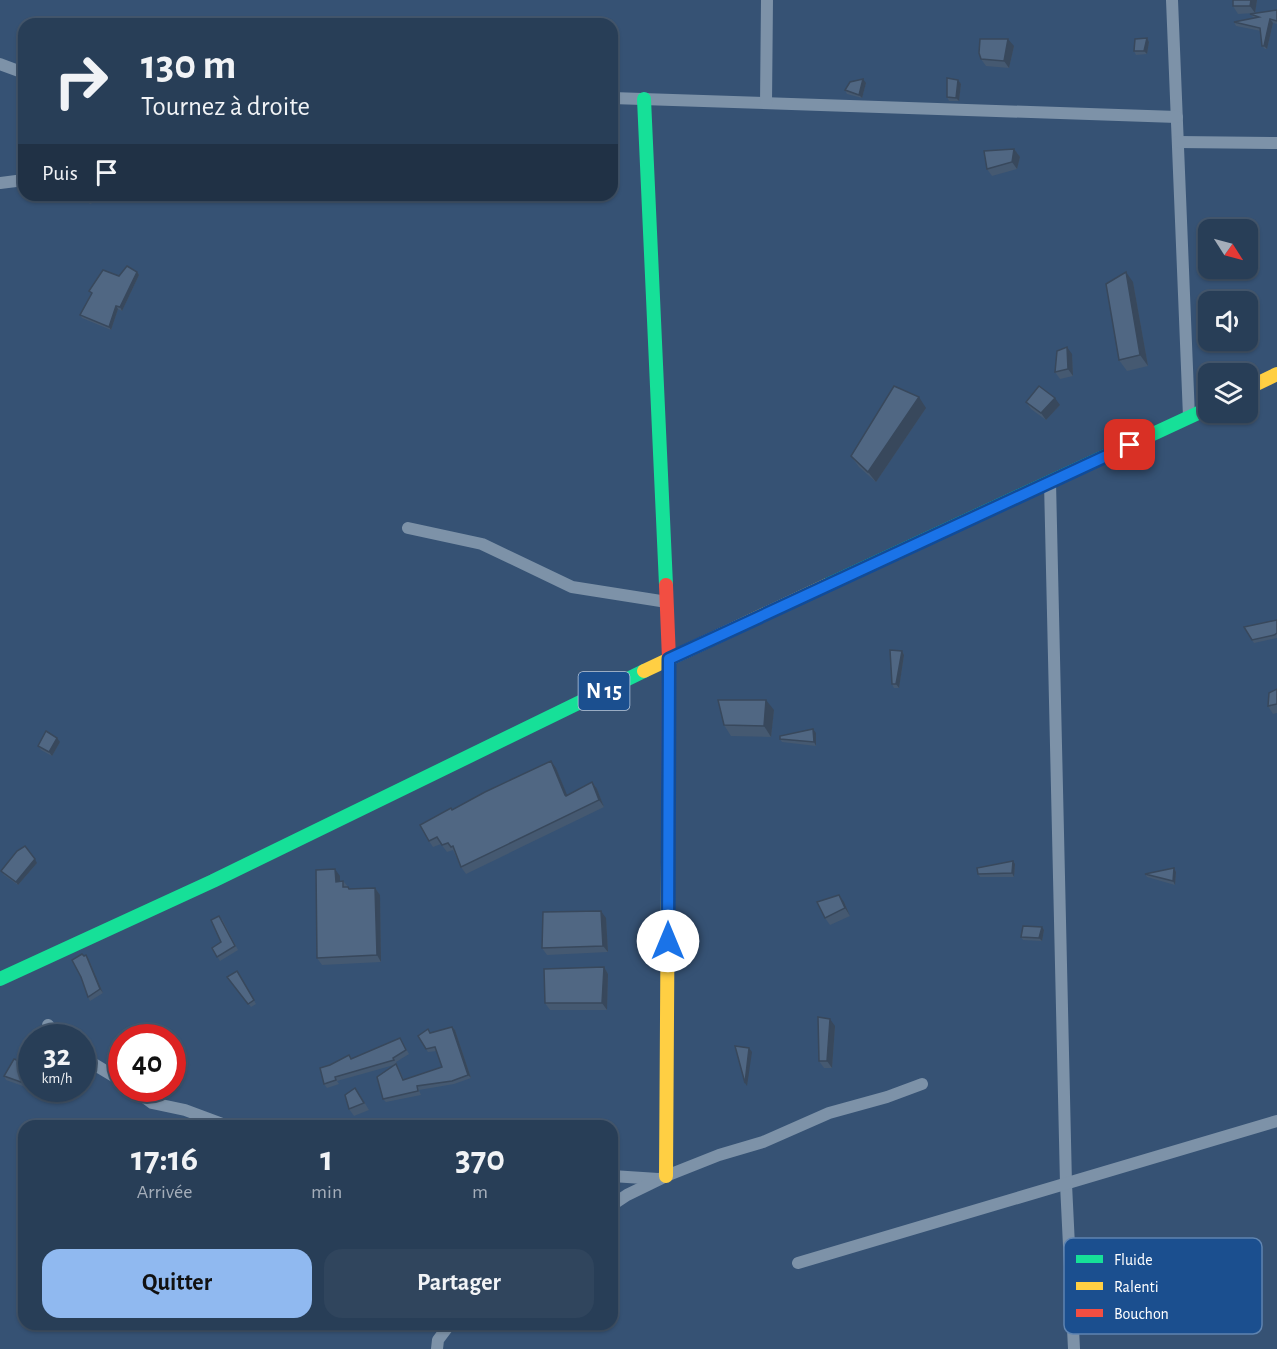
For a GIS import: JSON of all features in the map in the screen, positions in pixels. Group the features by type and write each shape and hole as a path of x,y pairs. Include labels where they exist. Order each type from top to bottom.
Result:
{"main road":[{"path":"644,99 669,659 663,1178"},
{"path":"1258,383 1277,374"},
{"name":"N 15","path":"0,978 213,881 669,659 1198,413"}],"street":[{"path":"766,103 767,0"},
{"path":"1172,0 1189,417"},
{"path":"0,64 18,70"},
{"path":"618,98 1177,117"},
{"path":"1178,142 1277,143"},
{"path":"0,183 18,181"},
{"path":"1050,482 1069,1238"},
{"path":"408,528 482,544 572,587 667,602"},
{"path":"618,1201 663,1178 719,1155 763,1142 829,1113 887,1097 922,1084"},
{"path":"151,1102 185,1110 212,1120"},
{"path":"798,1263 1277,1121"},
{"path":"618,1176 663,1178"},
{"path":"437,1349 438,1340 446,1330"},
{"path":"1073,1334 1074,1349"}],"building":[{"path":"1233,0 1251,0 1250,6 1233,6"},
{"path":"1277,10 1277,21 1270,19 1264,46 1262,46 1260,28 1234,22 1259,17 1250,14"},
{"path":"1147,38 1144,51 1134,51 1135,39"},
{"path":"980,39 1008,39 1004,61 981,59"},
{"path":"947,78 958,80 956,98 947,97"},
{"path":"863,79 859,95 845,90 850,82"},
{"path":"1014,149 1012,162 987,169 984,151"},
{"path":"127,266 137,272 120,307 116,306 109,327 80,315 92,293 89,291 103,270 119,276"},
{"path":"1126,272 1140,355 1119,360 1106,284"},
{"path":"1067,347 1068,369 1055,372 1057,351"},
{"path":"894,386 919,397 868,472 851,456"},
{"path":"1039,386 1055,398 1041,413 1026,402"},
{"path":"1277,620 1277,633 1252,640 1244,627"},
{"path":"890,650 902,651 896,684 892,684"},
{"path":"1277,689 1277,704 1268,706 1269,693"},
{"path":"718,700 766,700 764,726 724,725"},
{"path":"813,729 814,742 780,739 780,736"},
{"path":"46,731 57,738 49,752 38,746"},
{"path":"551,761 566,796 592,782 599,800 461,867 453,846 451,847 448,843 442,845 437,837 429,841 420,825"},
{"path":"25,846 35,859 16,882 1,871 17,851"},
{"path":"1013,861 1012,873 978,874 977,868"},
{"path":"1174,868 1173,881 1145,874"},
{"path":"335,869 336,882 343,881 343,887 349,889 375,888 377,955 317,958 316,870"},
{"path":"839,895 845,908 825,918 817,902"},
{"path":"601,911 603,946 542,948 543,912"},
{"path":"219,916 235,946 217,957 212,948 221,942 211,920"},
{"path":"1023,926 1042,927 1039,938 1021,937"},
{"path":"82,954 86,955 100,989 88,997 72,960"},
{"path":"604,967 602,1003 545,1003 544,969"},
{"path":"237,971 254,1000 248,1004 227,977"},
{"path":"818,1017 830,1019 827,1061 819,1061"},
{"path":"452,1027 468,1075 452,1081 417,1086 418,1091 383,1099 377,1077 396,1064 403,1080 442,1067 435,1047 426,1049 418,1036 428,1029 430,1033"},
{"path":"400,1038 406,1050 393,1058 394,1060 335,1077 336,1080 324,1084 320,1068 349,1055 351,1059"},
{"path":"735,1046 749,1048 745,1083"},
{"path":"14,1059 18,1061 18,1081 4,1076"},
{"path":"355,1088 364,1103 349,1109 345,1095"}],"traffic: fast":[{"path":"644,99 666,585"},
{"path":"827,585 1198,413"},
{"path":"0,979 213,881 644,671"}],"traffic: slow":[{"path":"1258,383 1277,374"},
{"path":"644,671 827,585"},
{"path":"666,1176 668,862"}],"traffic: jam":[{"path":"666,585 669,659 668,862"}],"route":[{"path":"668,941 669,659 1130,445"}]}
